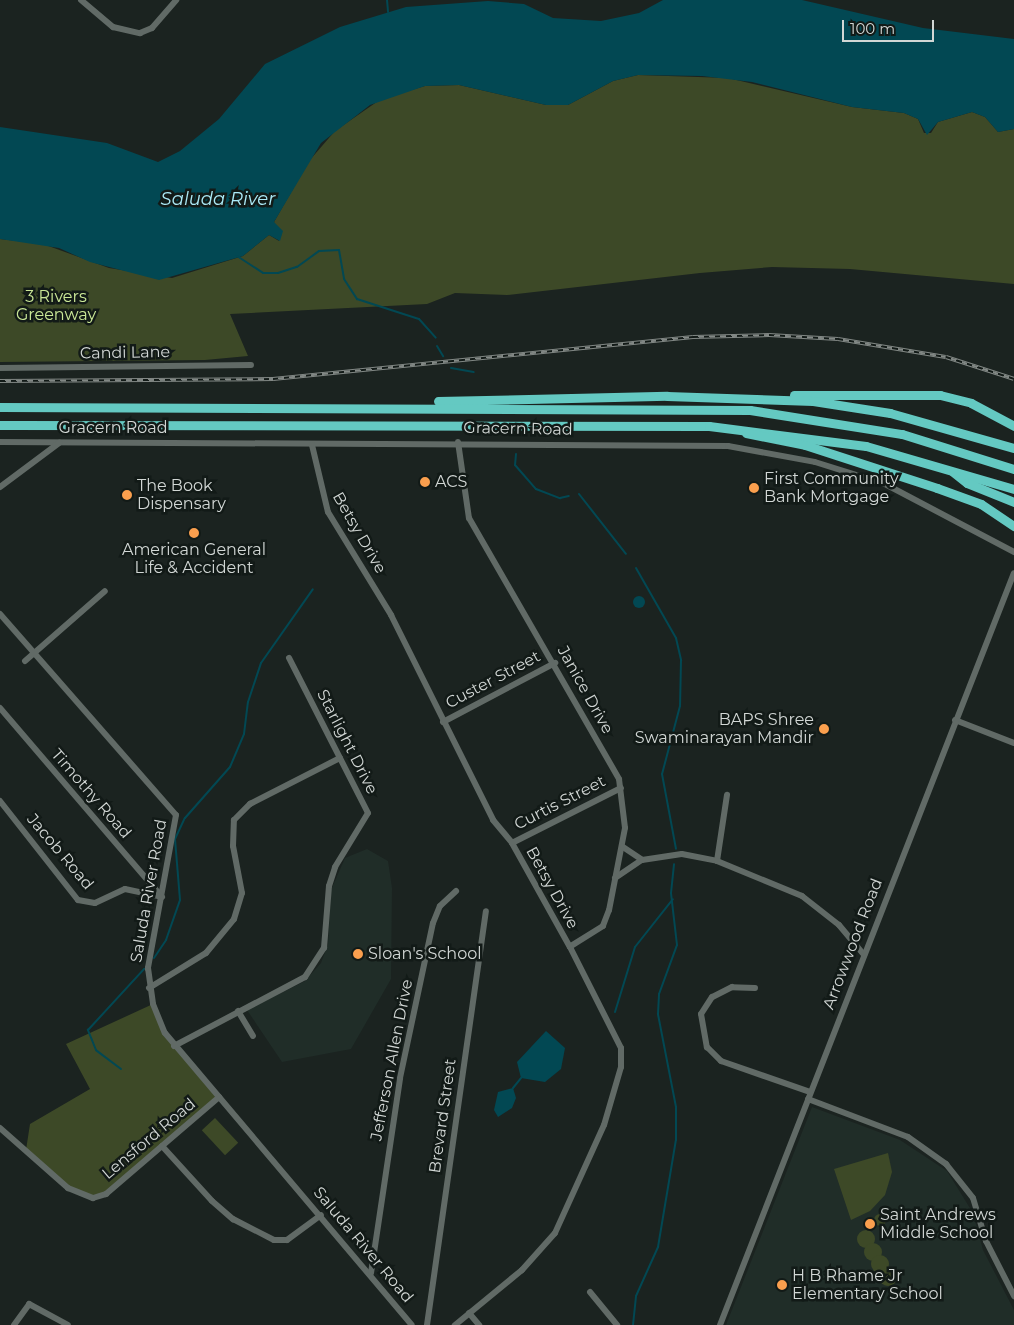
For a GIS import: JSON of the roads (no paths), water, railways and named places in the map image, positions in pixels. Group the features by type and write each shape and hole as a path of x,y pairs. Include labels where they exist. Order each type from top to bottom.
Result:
{"highway":[{"path":"328,407 708,396 940,395 972,403 1014,426"},
{"path":"708,396 873,409 1014,448"},
{"path":"0,407 750,410 902,434 1014,469"},
{"path":"0,425 709,426 866,446 1014,489"},
{"path":"709,426 818,449 967,499 1014,526"},
{"path":"949,469 966,483 1014,502"}],"street":[{"path":"81,0 113,27 140,33 152,28 176,0"},
{"name":"Candi Lane","path":"0,368 251,365"},
{"name":"Gracern Road","path":"0,442 312,445 458,442 709,444 784,455 885,484 1014,552"},
{"path":"0,486 60,442"},
{"name":"Janice Drive","path":"458,442 462,498 469,518 555,663 621,788 623,847 603,926 570,947"},
{"name":"Betsy Drive","path":"312,445 328,512 391,614 443,722 494,820 512,843 570,947 616,1036 621,1067 596,1148 555,1233 522,1270 455,1325"},
{"name":"Arrowwood Road","path":"720,1325 1014,573"},
{"path":"24,661 105,591"},
{"name":"Saluda River Road","path":"0,614 172,806 177,824 150,951 149,988 174,1046 371,1273 412,1325"},
{"name":"Starlight Drive","path":"174,1046 305,977 324,948 329,886 341,855 368,812 289,658"},
{"name":"Custer Street","path":"443,722 555,663"},
{"name":"Timothy Road","path":"0,708 162,897"},
{"path":"955,720 1014,743"},
{"path":"149,988 206,953 234,919 242,892 233,846 234,820 250,804 340,758"},
{"name":"Curtis Street","path":"512,843 621,788"},
{"path":"717,861 726,795"},
{"name":"Jacob Road","path":"0,801 78,900 94,902 114,892 134,888 162,897"},
{"path":"623,847 642,860"},
{"path":"615,878 642,860 682,854 717,861 802,896 839,925 864,955"},
{"name":"Jefferson Allen Drive","path":"371,1273 400,1078 433,923 440,906 456,891"},
{"name":"Brevard Street","path":"427,1325 486,911"},
{"path":"756,988 732,987 712,996 701,1014 707,1047 721,1061 810,1092"},
{"path":"238,1011 253,1036"},
{"name":"Lensford Road","path":"0,1128 80,1196 106,1194 219,1097"},
{"path":"808,1099 908,1137 946,1164 973,1198 986,1241 1014,1296"},
{"path":"162,1146 212,1201 274,1240 287,1240 321,1215"},
{"path":"590,1292 617,1325"},
{"path":"14,1325 29,1304 68,1325"},
{"path":"469,1313 479,1325"},
{"path":"724,1317 728,1325"}],"water":[{"name":"Saluda River","path":"663,0 802,0 923,28 1014,39 1014,129 998,132 985,117 972,112 938,122 927,135 918,119 904,113 852,107 752,82 702,76 638,75 613,81 568,105 546,105 459,85 425,86 370,105 321,143 274,222 283,231 280,241 269,235 243,256 159,280 90,262 59,248 0,239 0,127 107,143 158,162 180,151 219,119 265,64 340,27 406,7 488,1 524,4 553,18 601,21 639,13"},
{"path":"639,596 645,602 639,608 633,602"},
{"path":"546,1031 565,1048 561,1069 545,1082 521,1078 517,1062"},
{"path":"513,1088 516,1098 512,1108 498,1117 494,1110 498,1092"}],"waterway":[{"path":"387,0 388,12"},
{"path":"237,256 263,273 278,273 297,267 319,251 339,250 344,279 357,299 419,319 436,338"},
{"path":"437,346 443,356"},
{"path":"451,368 474,372"},
{"path":"516,454 515,465 536,489 560,498 569,496"},
{"path":"579,494 626,554"},
{"path":"636,568 676,638 681,660 680,706 662,774 676,849"},
{"path":"154,958 166,940 180,900 175,839 185,818 230,767 244,734 248,702 261,663 313,589"},
{"path":"633,1325 636,1296 658,1247 676,1140 676,1107 658,1014 659,994 677,945 671,893 674,864"},
{"path":"615,1012 635,947 673,899"},
{"path":"121,1069 96,1050 88,1030 144,969"},
{"path":"513,1088 521,1078"}],"railway":[{"path":"0,381 273,379 693,337 769,335 838,339 946,357 1014,379"}],"place":[{"name":"ACS","path":"425,482"},
{"name":"First Community Bank Mortgage","path":"754,488"},
{"name":"The Book Dispensary","path":"127,495"},
{"name":"American General Life & Accident","path":"194,533"},
{"name":"BAPS Shree Swaminarayan Mandir","path":"824,729"},
{"name":"Sloan's School","path":"358,954"},
{"name":"Saint Andrews Middle School","path":"870,1224"},
{"name":"H B Rhame Jr Elementary School","path":"782,1285"}],"park label":[{"name":"3 Rivers Greenway","path":"56,306"}]}
